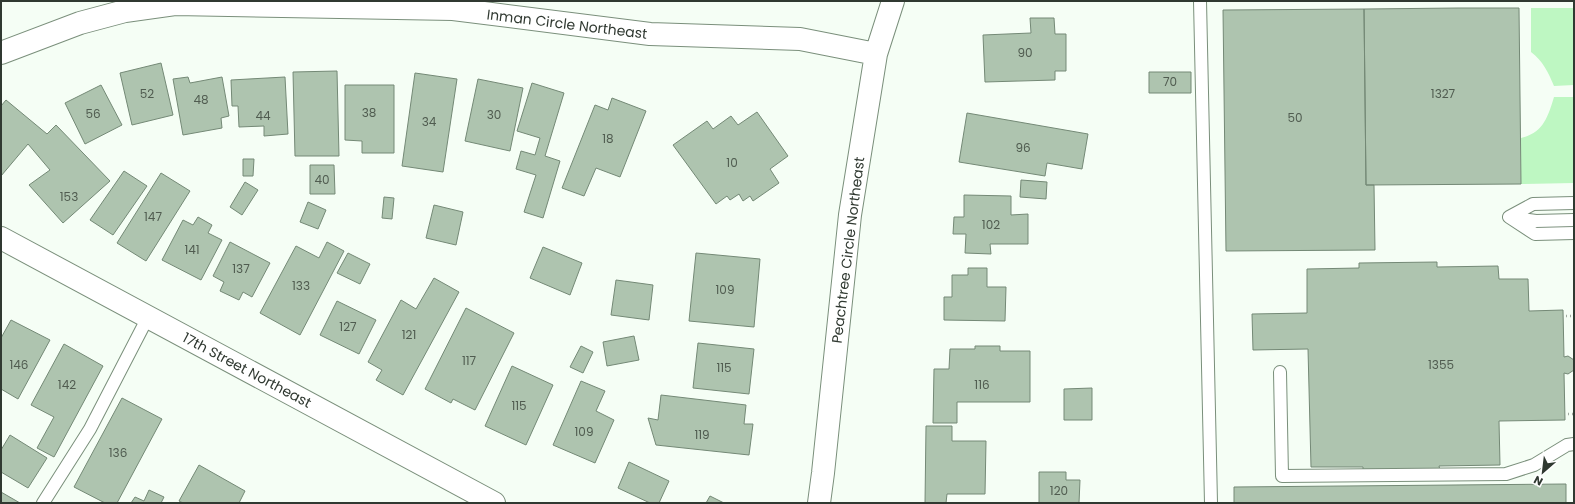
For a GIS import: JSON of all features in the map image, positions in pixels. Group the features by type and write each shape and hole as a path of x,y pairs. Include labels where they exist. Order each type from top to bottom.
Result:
{"street":[{"name":"Peachtree Circle Northeast","path":"819,503 850,215 876,54 893,1"},
{"name":"Inman Circle Northeast","path":"1,53 80,23 125,11 175,4 453,10 650,34 800,39 876,54"},
{"name":"17th Street Northeast","path":"1,238 494,503"}],"lane":[{"path":"1200,1 1212,503"},
{"path":"1509,217 1534,204 1574,203"},
{"path":"1509,217 1536,221 1574,220"},
{"path":"1509,217 1535,234 1574,233"},
{"path":"43,503 90,429 148,317"},
{"path":"1280,372 1282,476 1506,474 1534,465 1567,445 1574,444"}],"path":[{"path":"1566,316 1574,316"},
{"path":"1568,414 1574,414"}],"green space":[{"path":"1531,8 1574,8 1574,85 1554,86 1545,67 1531,52"},
{"path":"1554,97 1574,97 1574,183 1521,184 1521,138 1528,136 1540,128 1547,117"}],"building":[{"path":"1519,8 1521,184 1366,185 1364,9"},
{"path":"1364,9 1366,185 1374,185 1375,250 1226,251 1223,10"},
{"path":"1030,18 1054,18 1055,34 1066,34 1066,71 1055,71 1055,80 985,82 983,35 1031,33"},
{"path":"161,63 173,115 132,125 120,73"},
{"path":"337,71 339,156 295,156 293,72"},
{"path":"1149,72 1191,72 1191,93 1149,93"},
{"path":"415,73 457,79 443,172 402,166"},
{"path":"188,77 190,83 222,77 229,116 221,118 222,128 183,135 173,79"},
{"path":"285,77 288,134 264,136 264,126 239,127 238,106 232,106 231,80"},
{"path":"478,79 523,88 510,151 465,141"},
{"path":"532,83 564,93 545,156 560,161 543,218 524,212 536,175 516,169 521,151 535,155 540,138 517,131"},
{"path":"101,85 122,125 85,144 65,103"},
{"path":"345,85 394,85 394,153 362,153 362,141 345,140"},
{"path":"612,98 646,111 620,177 596,168 584,196 562,188 595,105 608,110"},
{"path":"6,100 47,134 56,125 110,181 63,223 29,185 50,170 28,144 1,176 1,106"},
{"path":"757,112 788,156 770,169 779,183 753,201 750,196 743,201 739,194 730,200 727,196 716,204 673,145 707,121 713,129 731,116 738,125"},
{"path":"967,113 1088,134 1082,169 1047,163 1045,176 959,162"},
{"path":"243,159 254,159 253,176 243,176"},
{"path":"310,165 334,165 335,194 310,194"},
{"path":"124,171 147,186 113,235 90,220"},
{"path":"161,173 190,191 146,261 117,243"},
{"path":"1021,180 1047,182 1046,199 1020,197"},
{"path":"245,182 258,190 242,215 230,207"},
{"path":"964,195 1011,196 1011,215 1028,214 1028,244 990,244 991,254 965,253 966,234 953,234 954,217 964,217"},
{"path":"384,197 394,198 392,219 382,218"},
{"path":"308,202 326,210 318,229 300,222"},
{"path":"434,205 463,212 456,245 426,238"},
{"path":"198,217 212,225 208,233 222,240 201,280 162,260 183,220 193,225"},
{"path":"230,242 270,263 252,297 243,292 239,300 220,291 224,282 213,276"},
{"path":"327,242 344,251 300,335 260,313 296,246 319,258"},
{"path":"543,247 582,263 570,295 530,278"},
{"path":"348,253 370,264 360,284 337,273"},
{"path":"696,253 760,259 754,327 689,321"},
{"path":"1437,262 1437,267 1498,266 1499,279 1528,279 1529,311 1563,310 1564,357 1568,356 1574,360 1574,370 1568,374 1564,373 1565,420 1499,421 1500,465 1439,466 1440,470 1363,472 1363,467 1311,467 1308,349 1253,350 1252,314 1307,313 1307,269 1359,268 1359,263"},
{"path":"968,268 987,268 987,287 1006,287 1005,321 944,320 944,297 952,297 952,275 968,275"},
{"path":"434,278 459,292 403,395 376,380 382,370 368,362 401,300 416,309"},
{"path":"616,280 653,285 649,320 611,315"},
{"path":"337,301 376,320 359,354 320,335"},
{"path":"466,308 514,333 475,410 453,399 451,403 425,389"},
{"path":"11,320 50,340 18,399 1,389 1,338"},
{"path":"634,336 639,360 607,366 603,342"},
{"path":"698,343 754,349 749,394 693,388"},
{"path":"64,344 103,366 54,457 37,448 54,417 31,405"},
{"path":"581,346 593,352 583,373 570,367"},
{"path":"975,346 1000,346 1000,351 1030,351 1030,402 957,402 957,423 933,423 934,369 949,369 950,349 975,349"},
{"path":"512,366 553,385 526,445 485,426"},
{"path":"581,381 605,391 596,411 614,420 595,463 553,445"},
{"path":"1092,388 1092,420 1064,420 1064,389"},
{"path":"661,395 746,405 744,424 753,424 749,455 656,445 648,418 658,420"},
{"path":"122,398 162,419 117,503 105,503 74,487"},
{"path":"926,426 952,426 952,441 986,441 985,494 947,494 946,503 925,503"},
{"path":"10,435 47,458 28,488 1,472 1,450"},
{"path":"629,462 669,481 659,503 650,503 618,488"},
{"path":"199,465 245,491 239,503 183,503 179,501"},
{"path":"1039,472 1066,472 1066,480 1080,480 1079,503 1039,503"},
{"path":"1566,484 1566,503 1234,503 1234,487"},
{"path":"149,490 164,497 161,503 131,503 135,497 144,501"},
{"path":"1,492 20,503 1,503"},
{"path":"710,496 724,503 706,503"}]}
